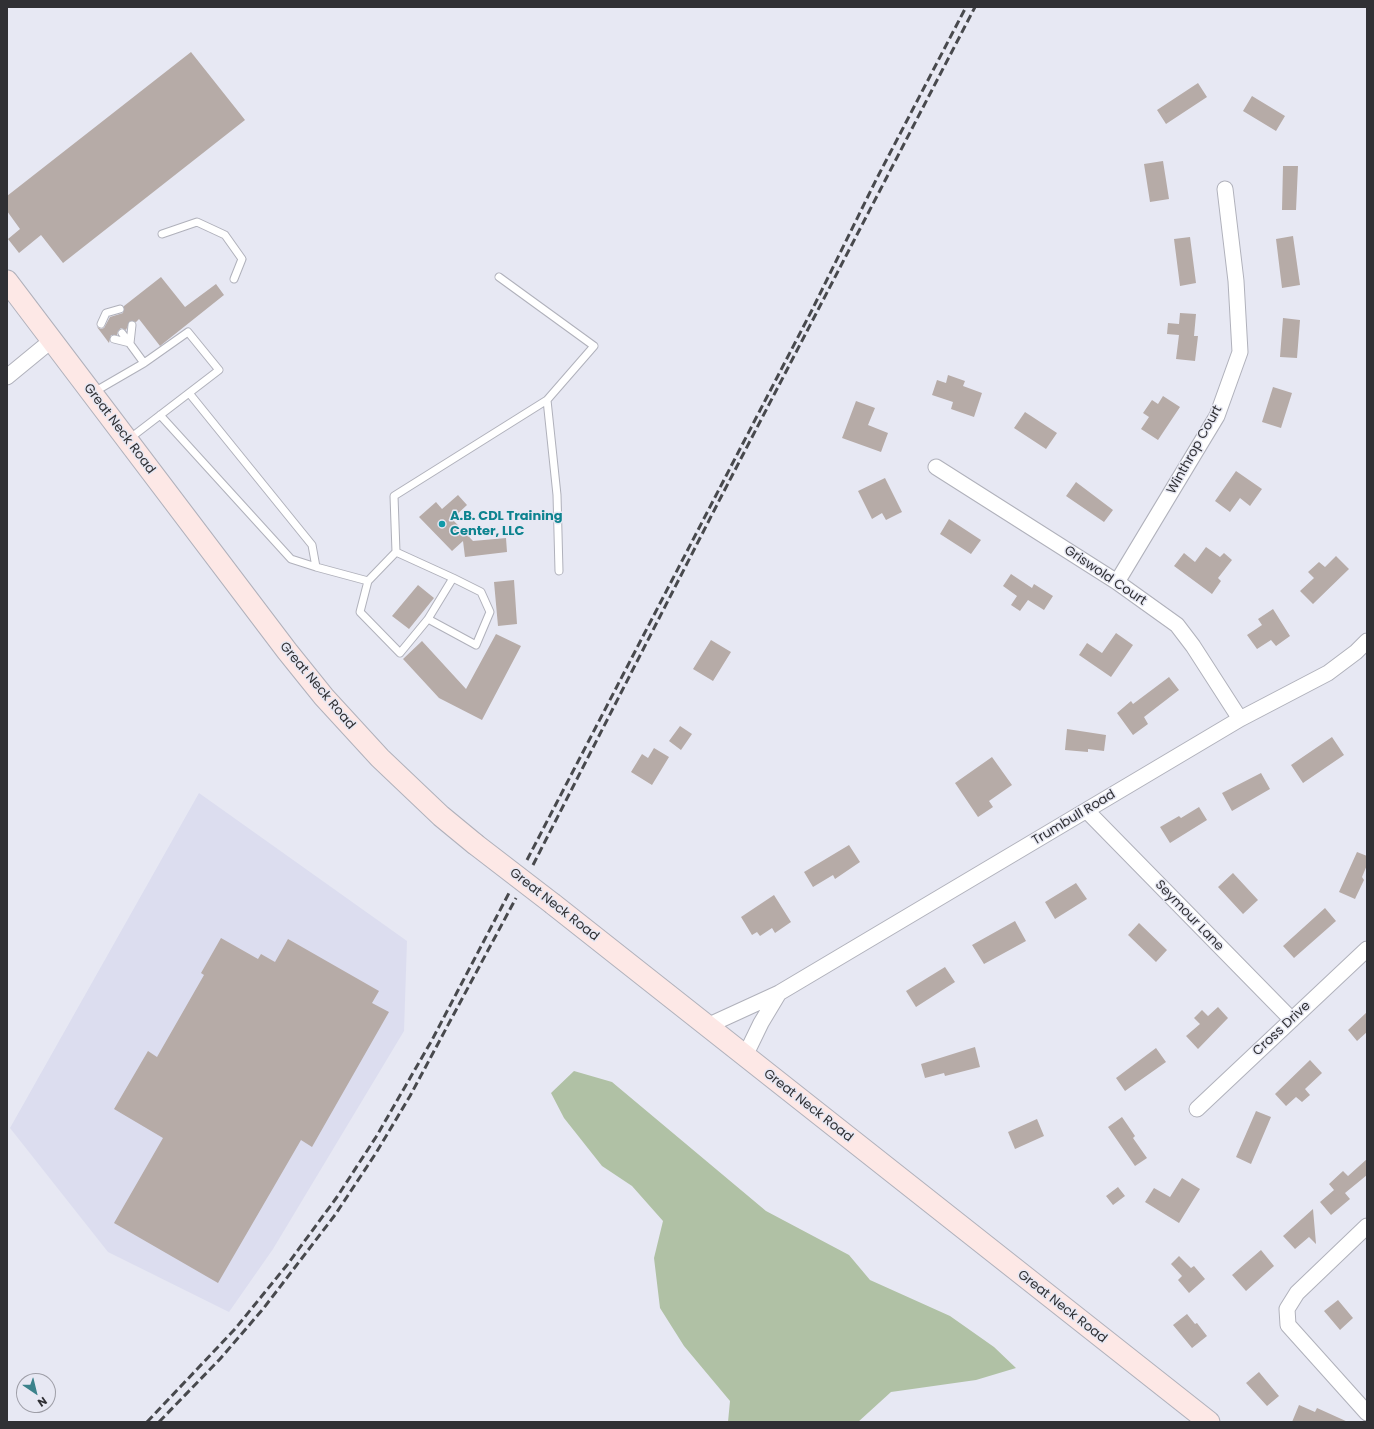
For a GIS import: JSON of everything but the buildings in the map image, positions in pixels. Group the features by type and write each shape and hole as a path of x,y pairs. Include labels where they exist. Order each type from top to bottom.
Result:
{"main road":[{"name":"Great Neck Road","path":"7,280 287,651 324,697 380,758 442,816 476,844 1209,1422"}],"street":[{"name":"Winthrop Court","path":"1117,582 1217,416 1240,352 1236,281 1225,188"},
{"path":"7,378 52,340"},
{"name":"Griswold Court","path":"936,467 1117,582 1177,625 1193,646 1240,719"},
{"name":"Trumbull Road","path":"707,1026 779,993 1240,719 1328,673 1356,652 1367,641"},
{"name":"Seymour Lane","path":"1087,811 1292,1020"},
{"name":"Cross Drive","path":"1197,1109 1367,949"},
{"name":"Trumbull Road","path":"745,1056 761,1023 779,993"},
{"path":"1367,1226 1297,1293 1287,1309 1288,1325 1367,1413"}],"lane":[{"path":"162,234 197,222 225,235 242,259 234,279"},
{"path":"452,578 428,619 400,652 360,612 368,581 396,552 394,496 547,400 594,346 499,277"},
{"path":"101,324 106,313 120,309"},
{"path":"130,343 132,325"},
{"path":"92,394 144,363 188,332 218,370 128,440"},
{"path":"122,333 144,363"},
{"path":"114,340 130,343"},
{"path":"189,393 312,545 316,567"},
{"path":"547,400 557,495 559,571"},
{"path":"160,415 291,559 368,581"},
{"path":"396,552 480,592 490,612 476,645 428,619"}],"shaded area":[{"path":"199,793 407,941 404,1031 273,1249 229,1312 108,1252 10,1128"}],"green space":[{"path":"574,1071 612,1082 766,1211 849,1255 870,1280 950,1316 994,1347 1016,1368 976,1380 891,1392 858,1422 728,1422 730,1401 684,1346 660,1308 654,1258 663,1221 632,1186 602,1166 564,1118 551,1093"}],"railway":[{"path":"527,860 812,310 876,180 966,7"},
{"path":"533,865 721,497 975,7"},
{"path":"147,1422 235,1329 287,1265 337,1197 376,1137 432,1040 509,893"},
{"path":"159,1422 220,1359 263,1309 335,1215 376,1153 410,1096 516,898"}],"place":[{"name":"A.B. CDL Training Center, LLC","path":"442,524"}]}
